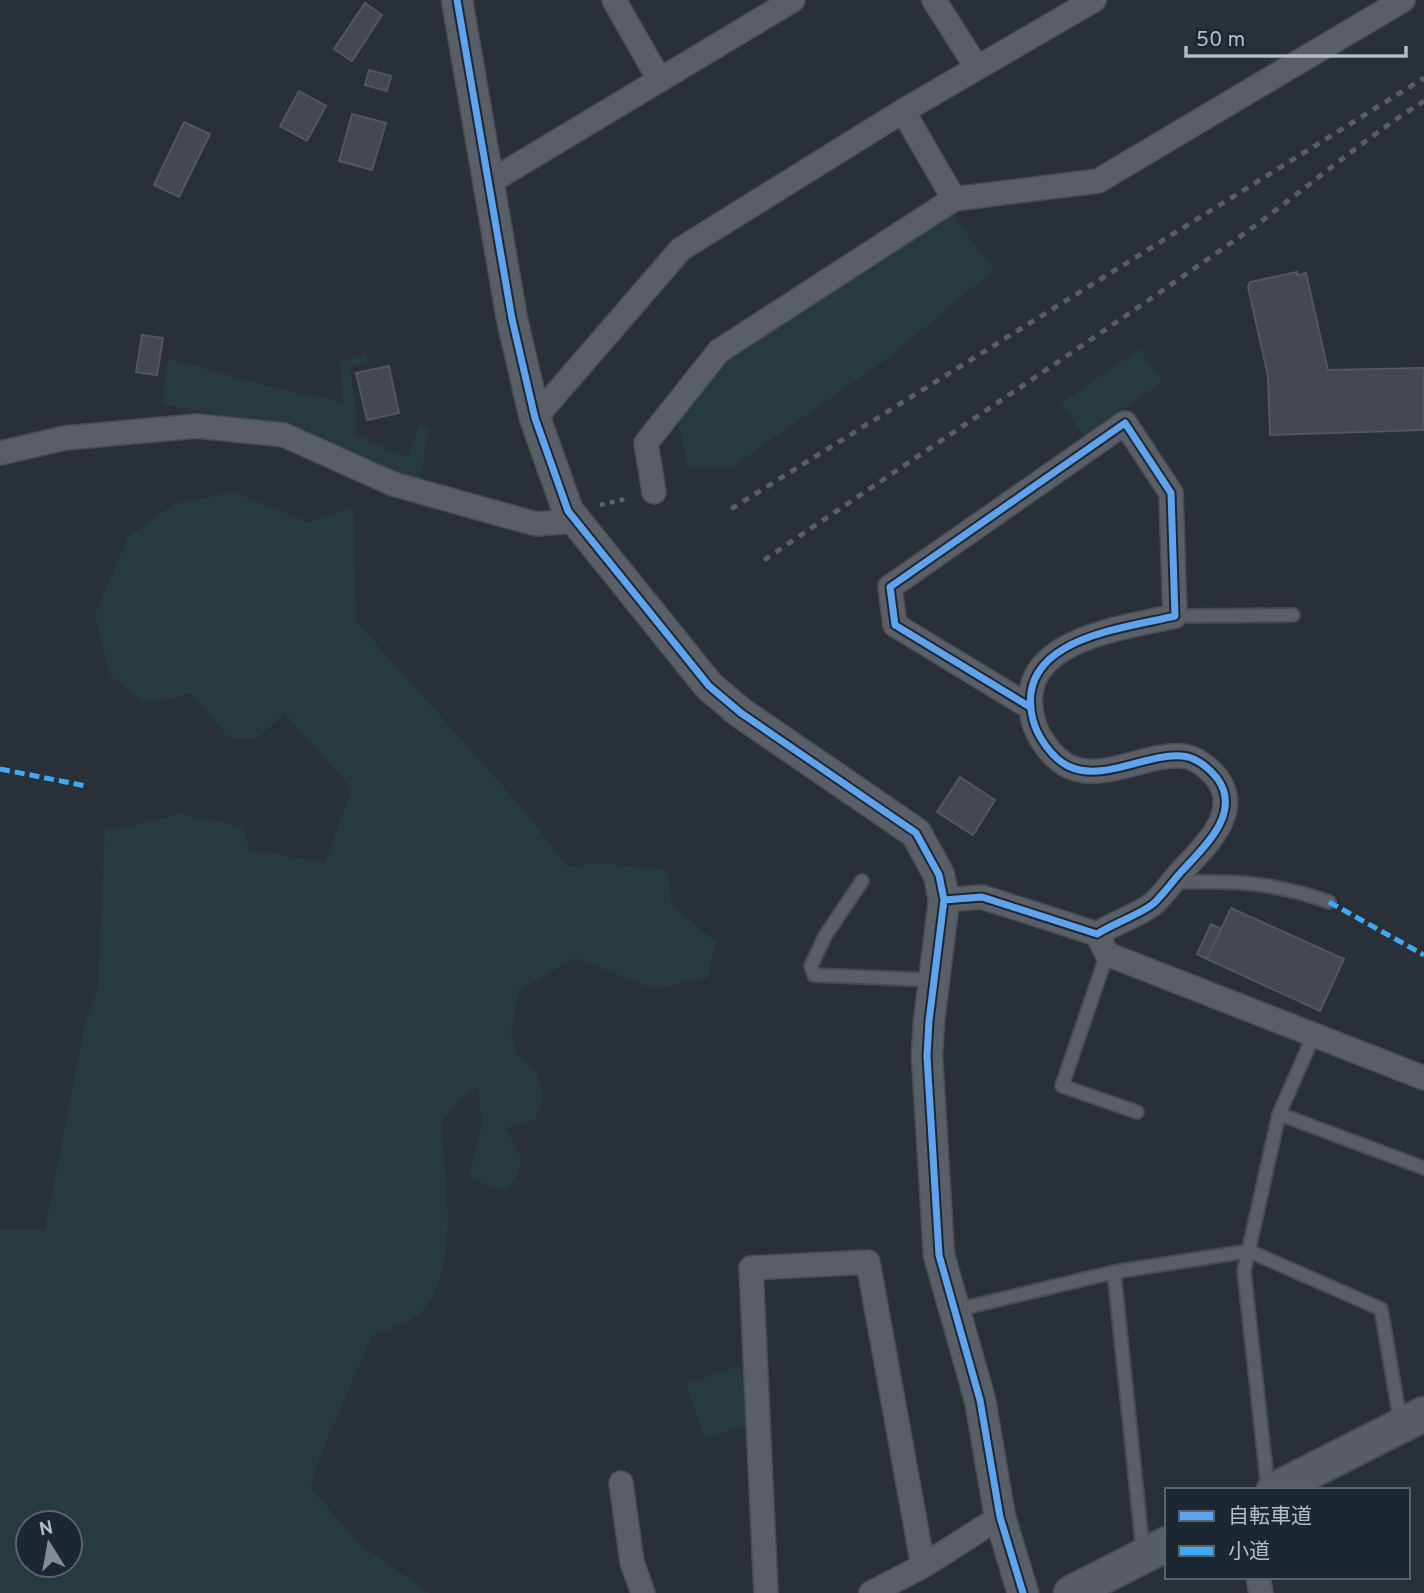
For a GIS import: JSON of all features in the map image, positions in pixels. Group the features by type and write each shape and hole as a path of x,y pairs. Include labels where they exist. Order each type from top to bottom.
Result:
{"main road":[{"path":"1278,1488 1412,1421"},
{"path":"1071,1593 1155,1550"}],"street":[{"path":"457,0 512,319 535,418 571,516 709,686 741,713 916,833 939,875 944,900 927,1056 934,1213 939,1255 952,1311 980,1400 1000,1517 1023,1593"},
{"path":"614,0 659,79"},
{"path":"488,183 793,0"},
{"path":"934,0 977,68"},
{"path":"535,418 681,249 903,111 1094,0"},
{"path":"654,492 646,443 719,351 954,199 1098,181 1403,0"},
{"path":"903,111 954,199"},
{"path":"1030,707 895,625 890,587 1125,424 1171,493 1175,616 1071,643 1049,657 1036,679 1030,707 1036,732 1067,766 1096,771 1184,756 1208,767 1223,786 1226,807 1218,832 1152,904 1102,944"},
{"path":"0,453 65,438 197,426 284,435 393,484 536,524 571,516"},
{"path":"944,900 982,897 1102,944 1313,1037 1424,1078"},
{"path":"766,1593 751,1268 868,1262 923,1566"},
{"path":"621,1483 632,1562 643,1593"},
{"path":"871,1593 923,1566 1000,1517"}],"lane":[{"path":"1175,616 1293,615"},
{"path":"862,881 825,936 811,966 814,975 934,980"},
{"path":"1172,882 1248,881 1329,902"},
{"path":"1102,944 1062,1086 1137,1112"},
{"path":"1268,1488 1244,1271 1279,1114 1313,1037"},
{"path":"1279,1114 1424,1168"},
{"path":"952,1311 1114,1272 1249,1251 1381,1309 1412,1421"},
{"path":"1114,1272 1155,1550"}],"path":[{"path":"571,516 654,492"}],"green space":[{"path":"954,199 956,219 994,270 887,359 732,467 688,468 675,405 719,351"},
{"path":"1140,349 1162,382 1084,436 1061,403"},
{"path":"367,352 368,363 350,366 357,423 354,434 407,457 420,424 429,427 419,488 286,425 162,405 168,358 264,385 343,402 340,362"},
{"path":"233,492 308,522 353,507 356,621 519,804 567,866 603,863 667,870 672,905 716,942 708,978 654,989 576,958 519,990 511,1033 516,1054 536,1072 544,1095 535,1120 505,1128 516,1146 520,1160 517,1175 505,1193 469,1177 482,1126 478,1087 459,1100 441,1124 448,1222 442,1273 434,1295 421,1312 405,1323 372,1336 321,1454 311,1488 361,1545 430,1593 0,1593 0,1230 45,1229 86,1019 98,988 105,831 180,814 242,826 250,850 325,862 352,789 284,713 258,738 229,738 191,694 144,704 110,675 95,614 128,537 174,504"},
{"path":"742,1365 746,1426 705,1439 686,1384"}],"building":[{"path":"365,3 382,15 352,61 334,49"},
{"path":"369,70 391,76 387,91 365,85"},
{"path":"299,91 326,106 307,141 280,126"},
{"path":"352,114 386,123 372,170 339,161"},
{"path":"184,122 210,134 179,197 154,185"},
{"path":"1297,272 1297,275 1306,273 1328,370 1424,368 1424,430 1270,435 1268,376 1248,287 1250,282"},
{"path":"142,335 163,338 157,375 136,372"},
{"path":"389,366 399,413 367,420 356,373"},
{"path":"960,777 995,800 973,835 937,812"},
{"path":"1231,908 1344,959 1320,1011 1207,959"},
{"path":"1211,924 1221,929 1207,959 1197,954"}],"railway":[{"path":"731,509 1424,78"},
{"path":"764,560 1228,245 1374,135 1424,101"}],"marked path":[{"path":"0,769 86,786"},
{"path":"1329,902 1424,955"}],"cycle path":[{"path":"457,0 512,319 535,418 568,511 709,686 741,713 916,833 939,875 944,900 927,1056 939,1255 980,1400 1000,1517 1023,1593"},
{"path":"944,900 982,897 1097,934 1153,904 1209,841 1223,817 1224,791 1214,774 1197,761 1182,756 1168,756 1110,770 1081,770 1068,766 1051,752 1033,720 1031,693 1039,671 1054,655 1076,642 1101,633 1175,616 1171,493 1125,423 890,587 895,625 1030,707"}]}
